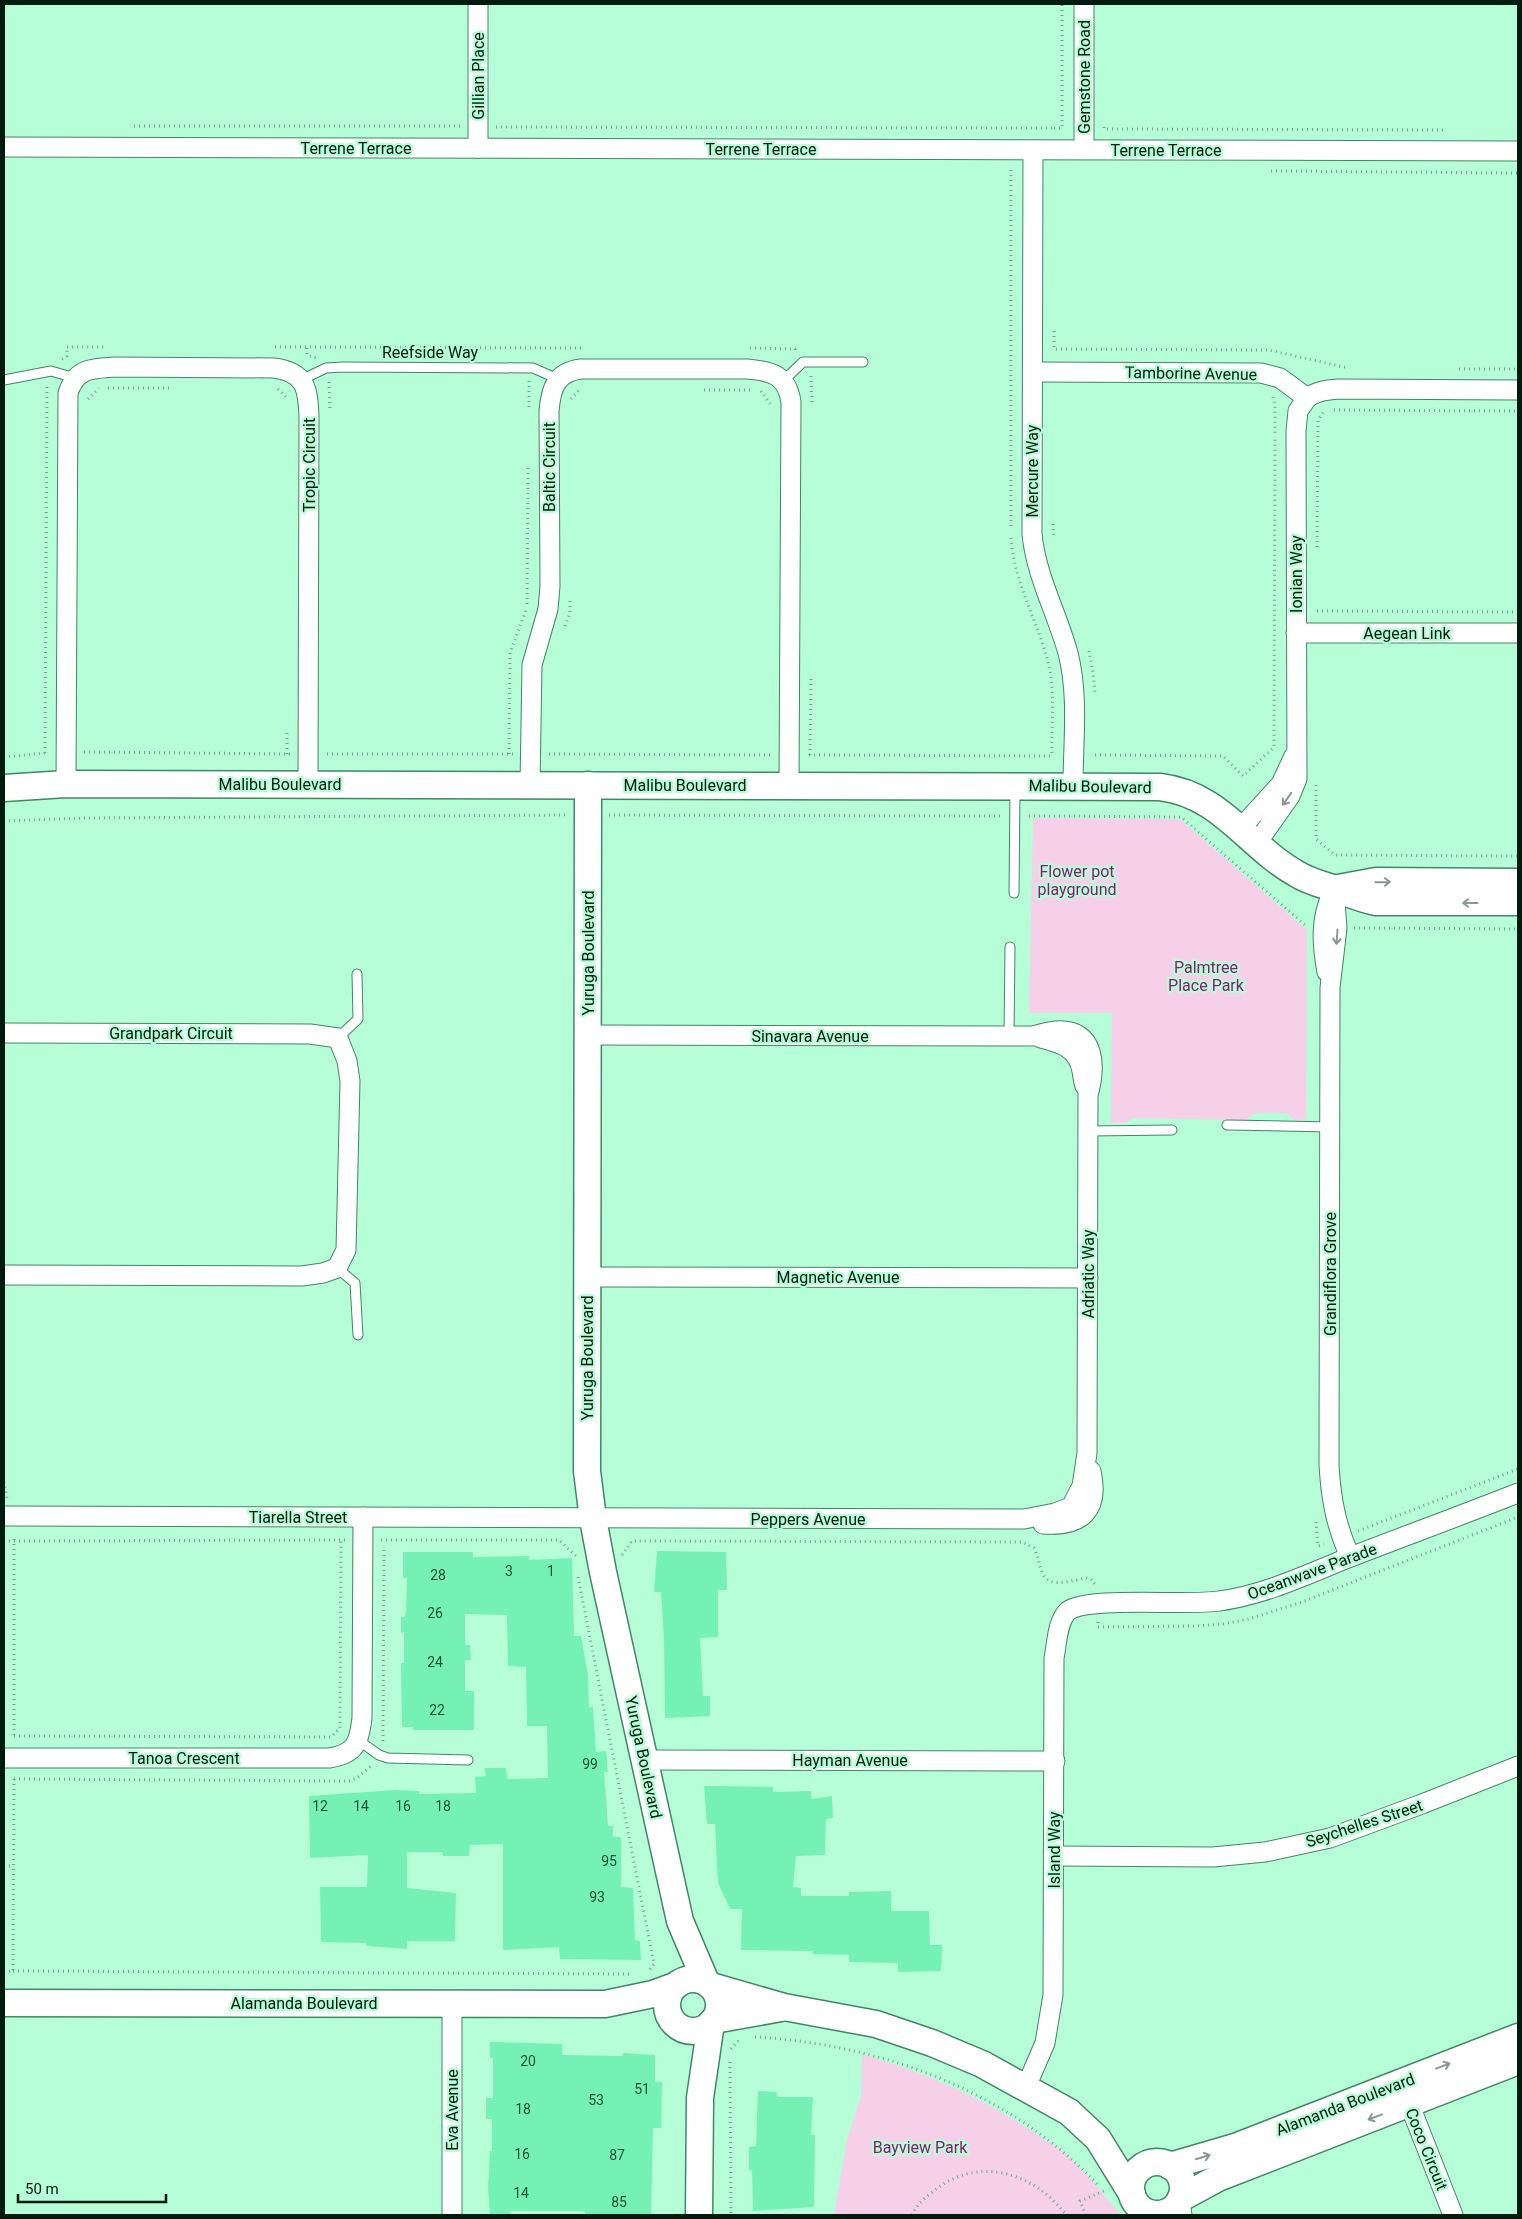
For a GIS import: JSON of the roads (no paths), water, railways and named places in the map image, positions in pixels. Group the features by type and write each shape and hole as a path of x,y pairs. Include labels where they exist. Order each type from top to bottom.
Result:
{"street":[{"name":"Gillian Place","path":"478,4 478,148"},
{"name":"Gemstone Road","path":"1084,4 1084,150"},
{"name":"Terrene Terrace","path":"4,147 1518,151"},
{"name":"Mercure Way","path":"1033,150 1033,546 1041,578 1064,640 1071,670 1074,703 1073,786"},
{"path":"66,784 67,407 68,393 75,378 86,370 115,367 274,368 291,372 301,380"},
{"path":"558,379 568,372 581,369 737,369 770,372 783,381 789,394 791,415 789,786"},
{"name":"Tamborine Avenue","path":"1033,372 1261,372 1280,378 1307,398"},
{"name":"Baltic Circuit","path":"530,785 532,665 537,642 548,610 550,586 549,411 553,388 558,379"},
{"name":"Tropic Circuit","path":"301,380 307,394 309,417 308,784"},
{"path":"1307,398 1315,393 1332,389 1518,390"},
{"name":"Ionian Way","path":"1248,836 1281,784 1295,753 1297,420 1298,412 1307,398"},
{"name":"Aegean Link","path":"1296,632 1518,633"},
{"name":"Malibu Boulevard","path":"4,788 66,784 1147,786 1185,792 1212,805 1296,874 1356,898 1376,902 1518,902"},
{"name":"Yuruga Boulevard","path":"588,785 587,1471 593,1519 586,1573 645,1760 680,1921 709,1984"},
{"name":"Malibu Boulevard","path":"1334,888 1376,882 1518,882"},
{"name":"Grandiflora Grove","path":"1334,888 1326,908 1330,928 1323,947 1330,988 1329,1465 1332,1505 1341,1537 1350,1558"},
{"name":"Sinavara Avenue","path":"588,1035 1033,1036 1064,1031 1080,1047"},
{"name":"Grandpark Circuit","path":"4,1033 310,1034 338,1038"},
{"path":"4,1275 302,1276 337,1268 346,1250 350,1081 348,1061 338,1038"},
{"name":"Adriatic Way","path":"1076,1512 1087,1453 1088,1094 1093,1079 1092,1056 1080,1047"},
{"name":"Magnetic Avenue","path":"588,1277 1088,1278"},
{"name":"Oceanwave Parade","path":"1068,1612 1080,1606 1098,1603 1172,1604 1220,1601 1266,1590 1518,1493"},
{"name":"Peppers Avenue","path":"593,1519 1024,1519 1055,1513 1076,1512"},
{"name":"Tiarella Street","path":"7,1516 593,1519"},
{"path":"358,1740 362,1718 363,1517"},
{"name":"Island Way","path":"1026,2088 1045,2043 1054,1985 1054,1658 1060,1623 1068,1612"},
{"name":"Tanoa Crescent","path":"9,1758 328,1758 351,1751 358,1740"},
{"name":"Hayman Avenue","path":"645,1760 1055,1761"},
{"name":"Seychelles Street","path":"1054,1856 1213,1857 1265,1852 1330,1838 1518,1766"},
{"name":"Yuruga Boulevard","path":"676,1985 680,1921"},
{"path":"700,2098 688,2050 677,2025 667,2009 668,2000 676,1985 691,1979 784,2007 848,2018 902,2032 982,2064 1069,2112 1098,2139 1176,2170 1182,2183 1181,2205"},
{"path":"700,2215 700,2098 712,2022 719,2007 718,1999 709,1984"},
{"name":"Alamanda Boulevard","path":"4,2003 605,2004 653,1994 676,1985"},
{"name":"Eva Avenue","path":"452,2004 452,2215"},
{"name":"Alamanda Boulevard","path":"605,2004 677,2025"},
{"path":"677,2025 696,2031 712,2022 784,2007"},
{"name":"Alamanda Boulevard","path":"1156,2214 1181,2205 1218,2178 1405,2093 1518,2037"},
{"name":"Alamanda Boulevard","path":"1120,2195 1132,2186 1137,2172 1143,2166 1164,2164 1235,2147 1405,2093 1518,2061"},
{"name":"Coco Circuit","path":"1405,2093 1454,2215"},
{"path":"1098,2139 1120,2195 1156,2214"}],"lane":[{"path":"783,381 803,362 863,362"},
{"name":"Reefside Way","path":"301,380 330,367 534,368 558,379"},
{"path":"4,380 51,371 75,378"},
{"path":"1014,893 1015,786"},
{"path":"1009,1036 1010,947"},
{"path":"338,1038 358,1019 357,974"},
{"path":"1228,1125 1331,1127"},
{"path":"1088,1131 1172,1130"},
{"path":"337,1268 355,1282 358,1335"},
{"path":"358,1740 379,1755 400,1759 468,1760"}],"park label":[{"name":"Flower pot playground","path":"1077,880"},
{"name":"Palmtree Place Park","path":"1206,976"},
{"name":"Bayview Park","path":"920,2147"}]}
